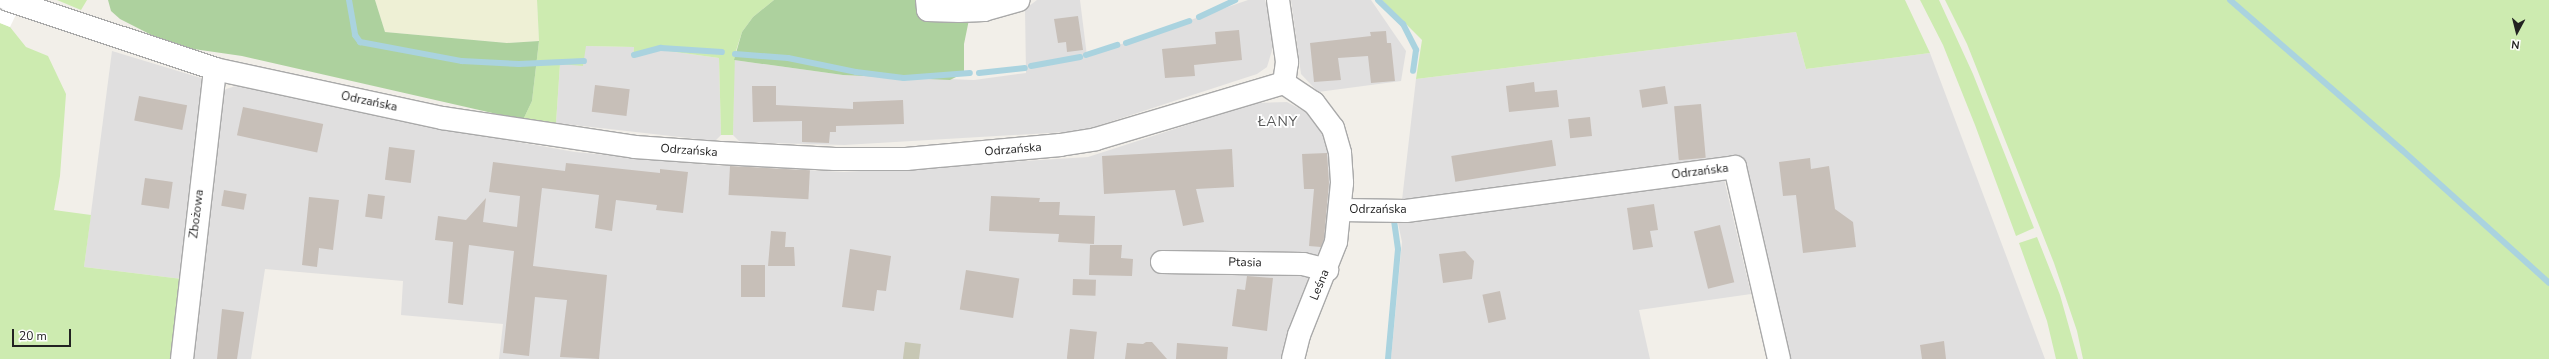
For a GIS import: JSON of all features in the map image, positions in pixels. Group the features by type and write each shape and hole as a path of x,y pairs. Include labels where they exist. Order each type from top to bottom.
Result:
{"street":[{"name":"Odrzańska","path":"8,0 215,69 442,118 627,145 835,159 906,159 1060,146 1096,139 1284,83 1314,103 1334,128 1340,153 1342,182 1341,210 1406,211 1735,167 1779,359"},
{"path":"927,5 984,10 1019,0"},
{"path":"1278,0 1287,62 1284,83"},
{"name":"Zbożowa","path":"182,359 215,69"},
{"name":"Leśna","path":"1293,359 1299,335 1327,270 1336,242 1341,210"},
{"name":"Ptasia","path":"1162,262 1303,264 1327,270"}],"shaded area":[{"path":"375,0 537,0 539,41 507,43 385,32"},
{"path":"1037,0 1080,0 1087,56 1248,0 1265,0 1275,34 1273,47 1267,67 1257,74 1082,131 844,145 740,142 733,135 734,60 843,75 974,80 1026,73 1025,9"},
{"path":"1291,0 1371,0 1406,51 1401,81 1318,92 1301,74"},
{"path":"1796,32 1806,69 1930,53 2045,359 1789,359 1742,156 1476,193 1402,200 1416,79"},
{"path":"586,46 634,47 633,58 661,50 719,58 721,135 715,141 556,123 560,64"},
{"path":"112,51 201,78 203,83 182,279 84,267"},
{"path":"242,84 427,126 575,152 710,165 844,172 1088,157 1255,103 1287,102 1306,112 1333,148 1329,249 1285,359 499,359 503,324 401,315 403,281 265,269 251,359 192,359 219,96 226,89"},
{"path":"1724,179 1751,294 1639,310 1650,359 1391,359 1402,242 1398,223"},
{"path":"905,342 921,344 919,359 903,359"}],"green space":[{"path":"57,0 87,0 81,10"},
{"path":"108,0 375,0 385,32 507,43 539,41 532,101 523,120 242,56 173,46 120,19 111,11"},
{"path":"537,0 774,0 753,17 742,32 735,54 733,135 721,135 719,58 661,50 633,58 634,47 586,46 583,66 560,64 556,123 523,120 532,101 539,41"},
{"path":"774,0 973,0 964,44 964,73 950,80 843,75 734,60 742,32 753,17"},
{"path":"1382,0 1905,0 1930,53 1806,69 1796,32 1416,79 1422,40"},
{"path":"1920,0 1939,0 1973,74 2034,228 2016,236 1975,125 1943,45"},
{"path":"1945,0 2549,0 2549,359 2083,359 2077,331 2054,263 1967,44"},
{"path":"0,23 10,27 26,47 48,56 66,94 60,176 54,210 91,215 84,267 182,279 173,359 0,359"},
{"path":"2037,237 2060,295 2078,359 2056,359 2047,321 2019,243"}],"pier":[{"path":"0,0 23,0 10,27 0,23"}],"building":[{"path":"1078,16 1083,50 1067,52 1066,42 1058,43 1054,19"},
{"path":"1239,30 1242,60 1194,65 1195,76 1165,78 1162,49 1216,44 1215,32"},
{"path":"1386,31 1387,43 1391,43 1395,81 1371,83 1368,56 1338,58 1341,80 1314,82 1310,43 1371,36 1370,32"},
{"path":"1534,82 1535,92 1557,90 1559,107 1509,112 1506,86"},
{"path":"595,85 630,89 626,116 592,112"},
{"path":"752,86 776,86 776,105 853,109 853,102 903,100 904,124 836,126 836,132 830,132 829,143 802,142 802,121 753,122"},
{"path":"1665,86 1668,104 1642,108 1639,90"},
{"path":"139,96 187,105 182,130 134,121"},
{"path":"1701,104 1706,158 1679,160 1674,106"},
{"path":"243,107 323,124 317,152 237,135"},
{"path":"1590,117 1592,136 1570,138 1568,119"},
{"path":"1552,140 1556,166 1455,182 1451,156"},
{"path":"389,147 415,150 411,183 385,180"},
{"path":"1232,149 1234,187 1196,189 1204,222 1183,226 1175,190 1104,194 1102,156"},
{"path":"1327,153 1329,183 1324,239 1321,247 1309,246 1314,189 1304,189 1302,154"},
{"path":"1810,158 1811,169 1829,166 1835,209 1853,222 1856,247 1803,253 1796,195 1783,196 1779,162"},
{"path":"493,162 565,171 566,163 660,173 660,169 688,172 683,213 656,210 657,205 616,200 612,231 595,228 599,195 542,188 533,266 607,275 599,359 560,357 567,300 535,297 529,356 503,353 514,251 469,245 463,305 448,303 453,242 435,240 438,216 466,220 486,198 483,222 517,227 520,196 489,192"},
{"path":"730,166 810,170 808,199 728,195"},
{"path":"145,178 173,182 169,209 141,205"},
{"path":"224,190 247,194 244,210 221,206"},
{"path":"368,194 385,196 382,219 365,217"},
{"path":"991,196 1040,198 1039,202 1060,202 1059,215 1095,216 1094,244 1058,242 1059,234 989,231"},
{"path":"309,197 339,200 333,250 319,248 317,267 302,265"},
{"path":"1654,204 1658,230 1650,231 1653,247 1633,250 1627,208"},
{"path":"1720,225 1734,282 1708,289 1694,232"},
{"path":"771,231 786,232 785,247 794,247 795,266 768,266"},
{"path":"1090,245 1122,245 1121,258 1133,259 1132,276 1089,275"},
{"path":"850,249 891,256 886,291 877,290 874,311 842,307"},
{"path":"1465,251 1474,261 1472,279 1443,283 1439,254"},
{"path":"741,265 765,265 765,297 741,297"},
{"path":"966,270 1019,278 1013,318 960,310"},
{"path":"1247,276 1273,278 1267,331 1232,326 1237,289 1245,290"},
{"path":"1073,279 1096,280 1095,296 1072,295"},
{"path":"1500,291 1506,319 1488,323 1482,295"},
{"path":"222,309 244,312 237,359 217,359"},
{"path":"1070,329 1097,332 1094,359 1067,359"},
{"path":"1944,341 1946,359 1922,359 1920,345"},
{"path":"1146,342 1152,342 1167,359 1125,359 1127,343 1143,344"},
{"path":"1177,343 1228,347 1227,359 1176,359"}],"waterway":[{"path":"349,0 355,35 360,42 462,61 519,64 584,61"},
{"path":"1199,17 1235,0"},
{"path":"1378,0 1403,24 1416,50 1413,71"},
{"path":"2230,0 2402,150 2549,283"},
{"path":"1126,43 1189,21"},
{"path":"1086,55 1117,45"},
{"path":"634,55 661,48 722,52"},
{"path":"735,54 788,58 856,72 904,78 970,73"},
{"path":"1031,66 1080,57"},
{"path":"979,73 1025,68"},
{"path":"1388,359 1398,249 1394,219"}],"district":[{"name":"ŁANY","path":"1278,122"}]}
